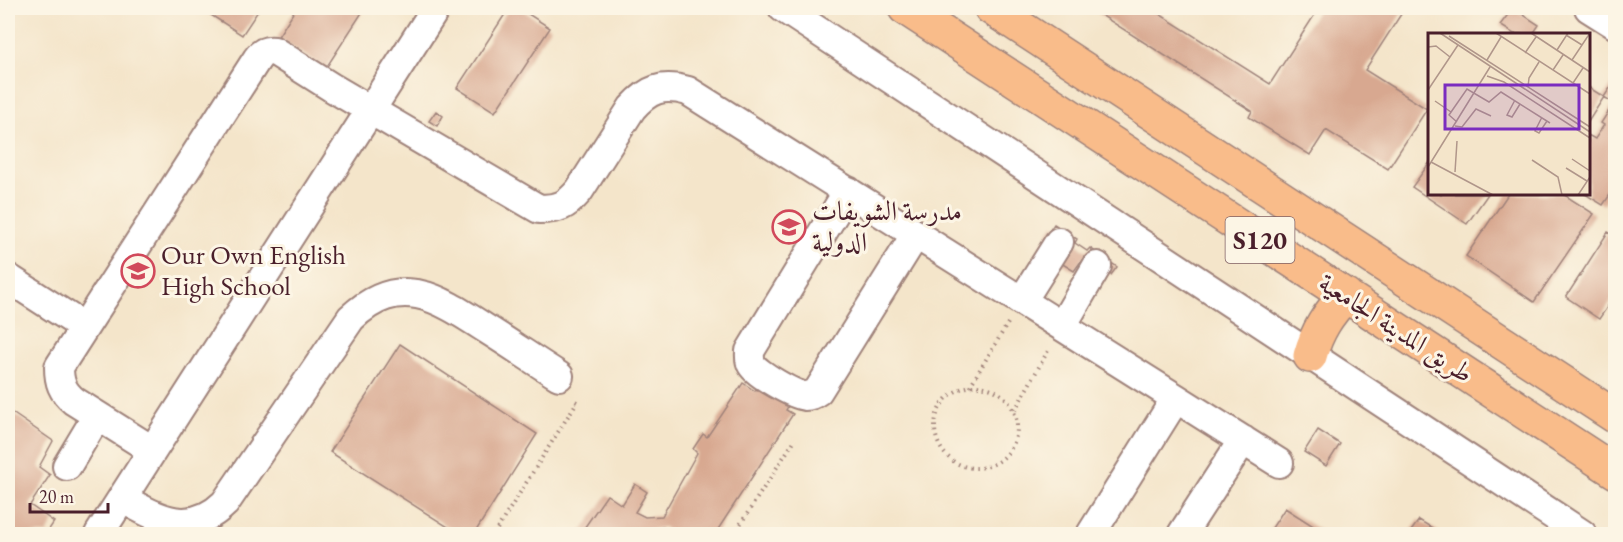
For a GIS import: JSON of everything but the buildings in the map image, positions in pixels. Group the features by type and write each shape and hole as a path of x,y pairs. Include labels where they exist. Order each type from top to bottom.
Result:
{"main road":[{"name":"طريق المدينة الجامعية","path":"905,8 1616,472"},
{"name":"طريق المدينة الجامعية","path":"1006,13 1616,417"},
{"path":"1311,356 1321,325 1346,295"}],"street":[{"path":"99,534 436,8"},
{"path":"783,8 1582,534"},
{"path":"1589,8 1616,24"},
{"path":"152,450 74,401 64,392 59,380 59,367 261,53 274,51 539,209 554,209 569,202 642,96 657,89 673,87 688,91 1279,463"},
{"path":"848,191 750,351 753,368 760,373 803,396 818,391 916,234"},
{"path":"1022,301 1083,205"},
{"path":"1062,326 1119,228"},
{"path":"8,278 84,327"},
{"path":"123,499 152,515 178,523 191,522 216,512 225,503 351,318 370,303 383,297 411,293 439,300 563,386"},
{"path":"1091,534 1176,398"},
{"path":"67,466 97,416"},
{"path":"1182,534 1243,441"}],"path":[{"path":"969,386 1022,301"},
{"path":"1014,411 1062,326"},
{"path":"494,534 577,402 563,386"},
{"path":"969,386 991,388 1009,401 1014,411 1017,433 1014,444 999,461 978,468 956,463 940,447 936,436 935,425 942,404 949,396 969,386"},
{"path":"734,534 794,441"}],"place":[{"name":"مدرسة الشويفات الدولية","path":"789,227"},
{"name":"Our Own English High School","path":"138,271"}]}
